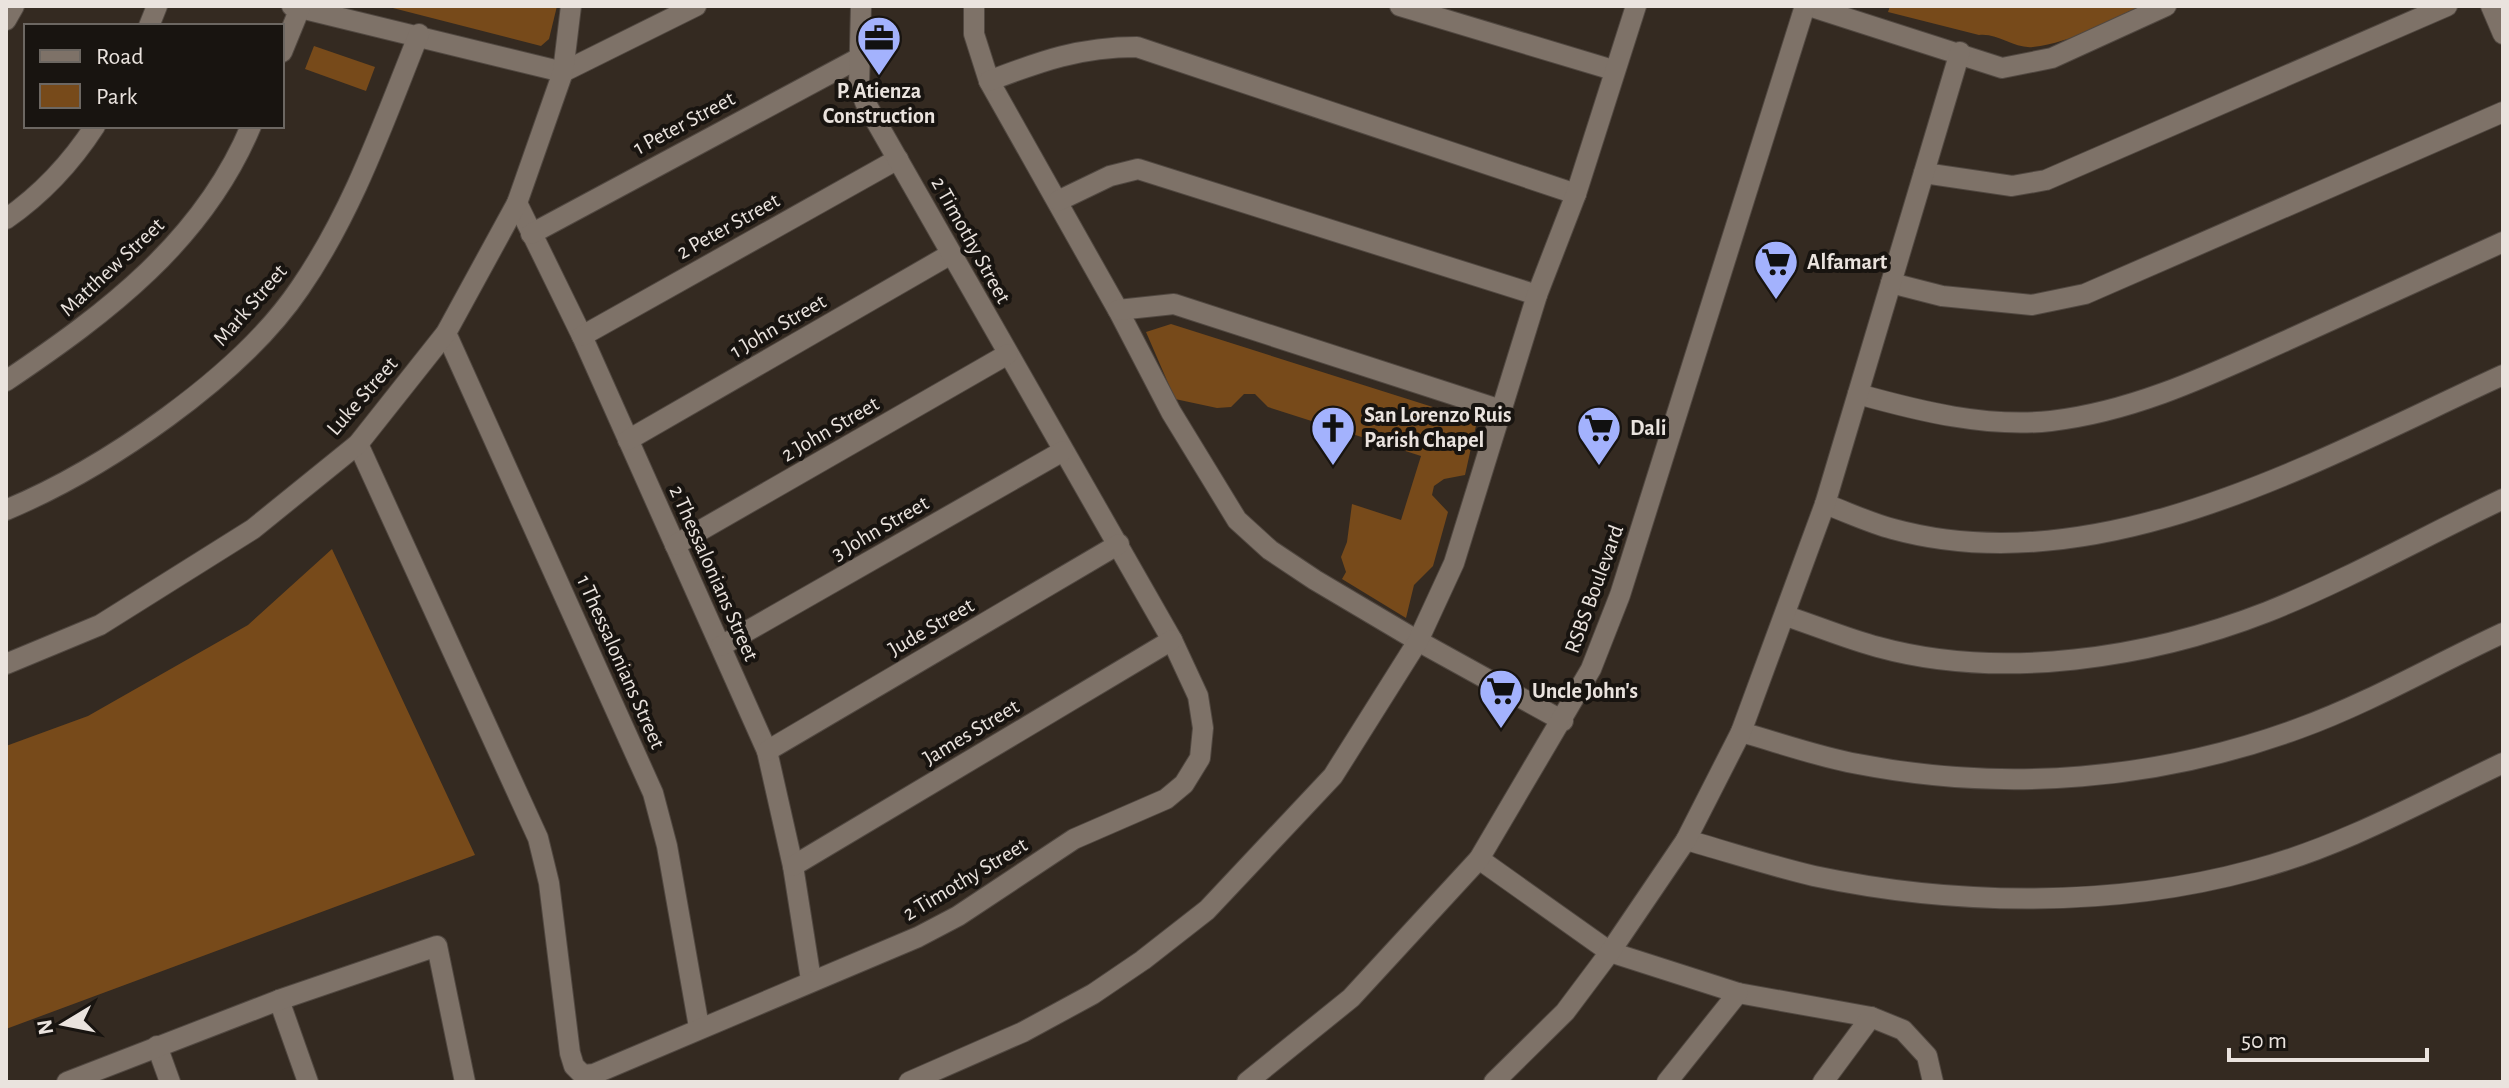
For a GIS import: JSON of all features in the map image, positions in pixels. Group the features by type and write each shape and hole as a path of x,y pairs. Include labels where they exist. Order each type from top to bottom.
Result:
{"street":[{"path":"6,20 14,6"},
{"name":"Luke Street","path":"6,664 100,625 240,537 358,444 446,333 517,203 563,72 571,6"},
{"path":"284,46 296,7 419,34 563,72 696,6"},
{"name":"2 Timothy Street","path":"358,444 538,838 549,883 574,1066 583,1075 594,1074 918,937 958,916 1074,839 1166,799 1184,784 1200,758 1203,728 1198,696 1172,640 1119,544 951,254 859,86 861,6"},
{"path":"974,6 974,34 989,81 1118,310 1171,412 1237,520 1270,550 1418,641 1563,721"},
{"path":"1400,6 1613,70"},
{"path":"909,1082 1023,1032 1093,994 1207,910 1333,776 1418,641 1454,563 1537,295 1576,194 1613,70 1636,6"},
{"path":"1807,6 1960,52 2002,68 2052,58 2166,6"},
{"name":"RSBS Boulevard","path":"1247,1082 1351,998 1479,859 1591,669 1620,595 1807,6"},
{"path":"1924,173 2012,186 2046,180 2447,6"},
{"path":"2491,6 2503,34"},
{"name":"Mark Street","path":"6,510 48,493 138,437 250,348 300,289 357,187 419,34"},
{"path":"989,81 1052,57 1095,47 1137,47 1576,194"},
{"path":"1494,1082 1565,1012 1610,952 1686,840 1741,732 1825,504 1960,52"},
{"name":"1 Peter Street","path":"531,234 861,57"},
{"path":"1891,283 1942,296 2032,305 2085,294 2503,112"},
{"path":"6,219 35,199 82,146 94,128"},
{"name":"Matthew Street","path":"6,381 92,323 173,249 236,161 250,128"},
{"name":"2 Peter Street","path":"582,336 898,159"},
{"path":"1058,201 1110,176 1138,169 1537,295"},
{"name":"2 Thessalonians Street","path":"517,203 582,336 767,751 793,866 811,980"},
{"path":"1858,394 1914,410 1980,419 2049,421 2125,407 2185,386 2503,242"},
{"name":"1 John Street","path":"628,440 951,254"},
{"path":"1118,310 1174,304 1501,410"},
{"name":"1 Thessalonians Street","path":"446,333 653,793 667,846 699,1027"},
{"name":"2 John Street","path":"675,545 1008,354"},
{"path":"1825,504 1893,529 1950,539 2032,542 2146,524 2227,500 2503,375"},
{"name":"3 John Street","path":"721,646 1063,451"},
{"path":"1786,616 1879,648 1934,657 2045,661 2124,652 2203,634 2269,611 2503,499"},
{"name":"Jude Street","path":"767,751 1119,544"},
{"path":"1741,732 1858,764 1965,778 2046,780 2148,770 2231,752 2303,727 2503,633"},
{"name":"James Street","path":"793,866 1172,640"},
{"path":"1686,840 1814,875 1896,889 2048,898 2143,889 2253,870 2344,839 2503,763"},
{"path":"1479,859 1610,952 1738,993 1871,1017 1903,1030 1927,1056 1933,1082"},
{"path":"67,1082 279,1000 437,946 465,1082"},
{"path":"1667,1082 1738,993"},
{"path":"279,1000 308,1082"},
{"path":"1823,1082 1871,1017"},
{"path":"157,1046 170,1082"}],"green space":[{"path":"385,6 557,6 549,39 541,46"},
{"path":"1890,6 2147,6 2077,36 2026,47 1993,36 1888,12"},
{"path":"314,46 375,67 366,91 305,69"},
{"path":"1171,324 1477,421 1465,475 1444,479 1434,486 1432,495 1448,512 1433,566 1414,585 1406,618 1342,579 1346,572 1341,557 1347,542 1352,504 1401,520 1421,456 1268,407 1255,394 1244,394 1231,407 1217,408 1175,399 1146,332"},
{"path":"332,549 475,855 6,1029 6,746 88,716 248,625"}],"place":[{"name":"P. Atienza Construction","path":"879,77"},
{"name":"Alfamart","path":"1776,301"},
{"name":"San Lorenzo Ruis Parish Chapel","path":"1333,467"},
{"name":"Dali","path":"1599,467"},
{"name":"Uncle John's","path":"1501,730"}]}
